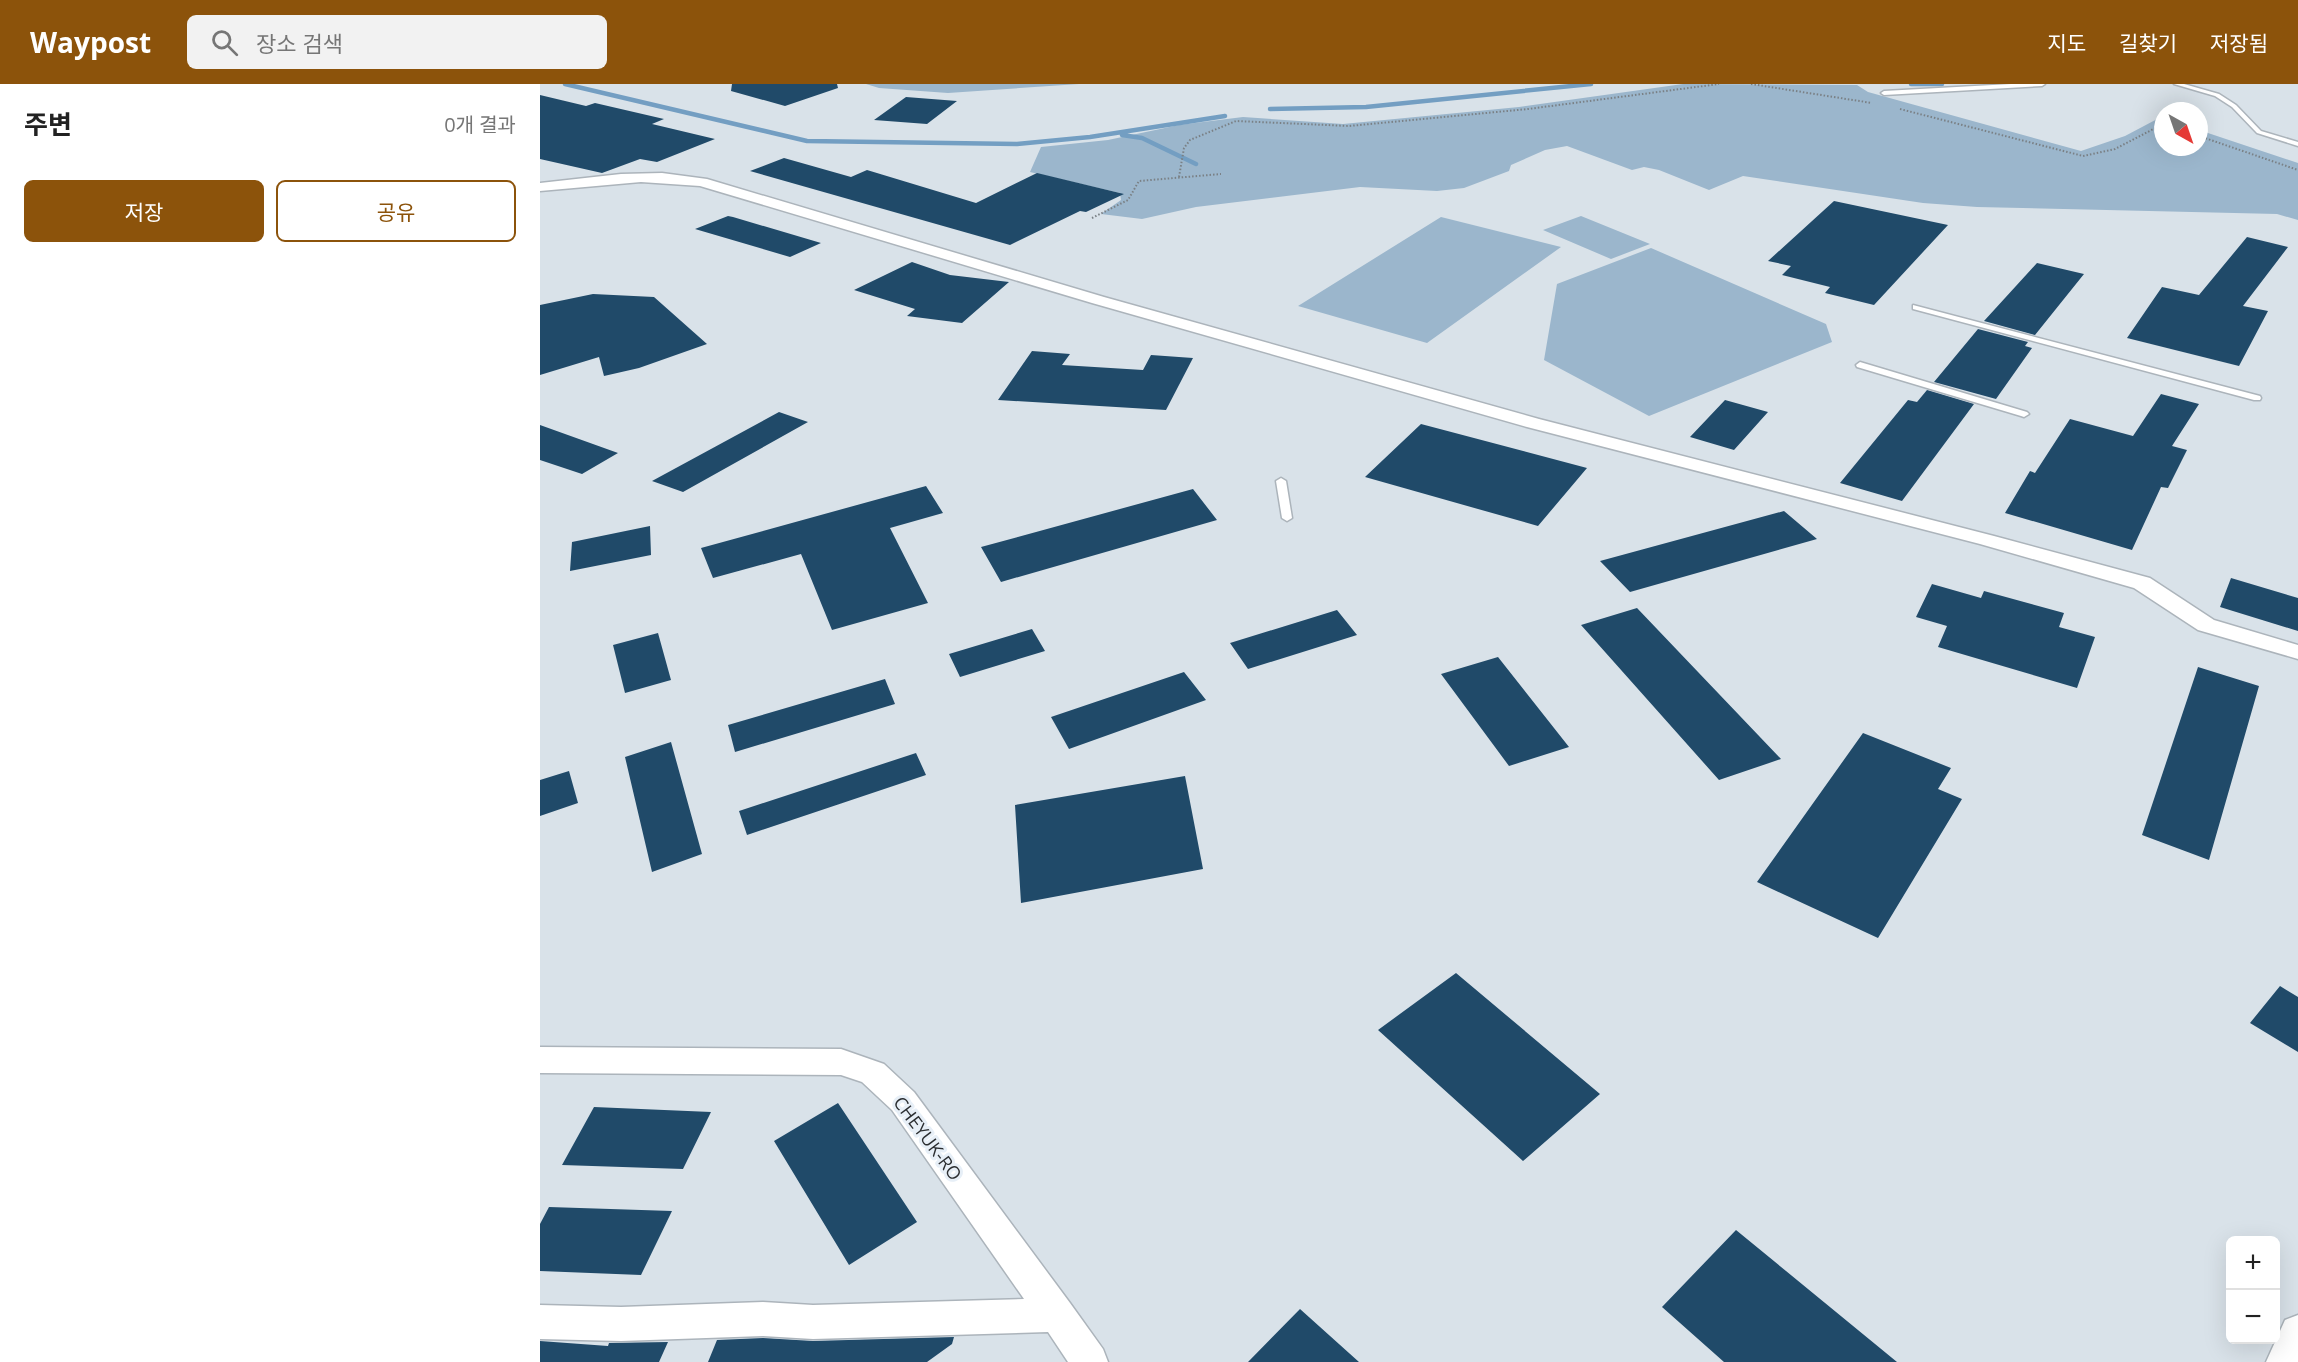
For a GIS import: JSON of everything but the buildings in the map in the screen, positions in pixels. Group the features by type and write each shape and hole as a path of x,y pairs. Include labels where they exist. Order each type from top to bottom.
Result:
{"street":[{"path":"540,187 642,178 676,178 702,182 1109,303 1533,423 1987,540 2142,583 2206,625 2298,652"},
{"name":"CHEYUK-RO","path":"540,1060 841,1062 873,1073 903,1101 1090,1362"},
{"path":"540,1322 621,1324 763,1319 813,1322 1058,1315"},
{"path":"2284,1362 2298,1332"}],"lane":[{"path":"1884,93 2042,84"},
{"path":"2177,84 2217,95 2234,106 2259,132 2298,144"},
{"path":"1916,307 2256,398"},
{"path":"1860,365 2024,414"},
{"path":"1281,481 1287,518"}],"path":[{"path":"1179,177 1184,148 1190,140 1246,119 1349,126 1528,109 1719,84"},
{"path":"1751,84 1880,105"},
{"path":"1900,109 2083,156 2115,149 2154,129"},
{"path":"2208,139 2298,170"},
{"path":"1092,218 1128,200 1139,181 1221,174"}],"shaded area":[{"path":"866,84 1079,84 948,93 879,88"},
{"path":"1683,84 1857,85 1868,92 2081,151 2125,136 2154,121 2154,156 2208,156 2208,133 2298,163 2298,220 2277,214 1977,207 1923,203 1743,176 1709,190 1659,170 1644,167 1632,170 1567,146 1545,150 1511,165 1509,171 1464,188 1437,191 1360,187 1196,207 1142,219 1101,214 1121,200 1120,193 1030,172 1041,147 1108,140 1179,125 1243,117 1343,124 1519,107"},
{"path":"1581,216 1650,244 1611,259 1543,230"},
{"path":"1441,217 1561,247 1427,343 1298,306"},
{"path":"1651,248 1826,324 1832,342 1649,416 1544,360 1557,284"}],"waterway":[{"path":"565,84 807,141 1017,144 1090,137 1225,116"},
{"path":"1270,109 1366,107 1591,84"},
{"path":"1911,84 1942,84"},
{"path":"1122,135 1142,138 1196,164"}]}
